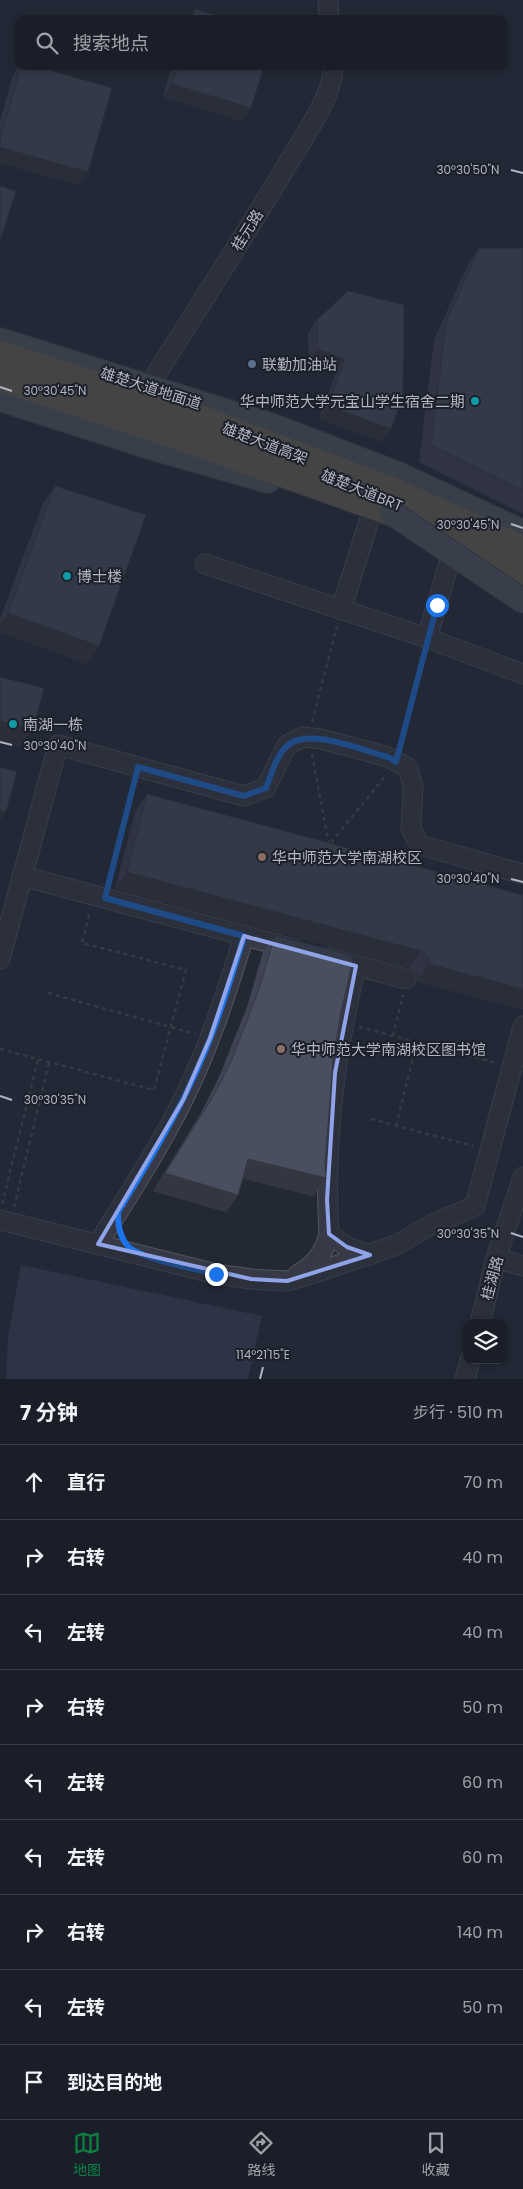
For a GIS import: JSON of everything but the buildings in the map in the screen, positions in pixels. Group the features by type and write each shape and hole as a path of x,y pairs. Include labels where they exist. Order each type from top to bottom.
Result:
{"highway":[{"name":"雄楚大道高架","path":"0,354 203,419 394,492 523,549"},
{"name":"雄楚大道高架","path":"0,378 179,437 381,515 523,573"}],"main road":[{"name":"雄楚大道地面道","path":"0,340 273,426 398,474 523,532"},
{"path":"0,398 156,449 299,489 381,515 452,553 523,586"},
{"path":"381,515 523,602"}],"street":[{"path":"328,0 330,15"},
{"name":"桂元路","path":"148,387 258,213 322,106 333,70"},
{"name":"雄楚大道BRT","path":"0,359 191,423 392,501 523,561"},
{"path":"341,610 381,515"},
{"path":"427,638 452,553"},
{"path":"205,564 427,638 523,674"},
{"path":"1,948 58,745 90,761 138,767 244,796 266,788 287,745 303,737 340,744 388,757 408,768 413,786 411,829 420,845 523,874"},
{"path":"22,876 406,979"},
{"path":"98,1244 183,1100 210,1038 227,992 244,936"},
{"path":"288,1280 309,1269 326,1247 329,1234 327,1200 329,1132 335,1073 343,1023 356,966"},
{"path":"4,1217 98,1244 216,1274 251,1279 288,1280 370,1255 396,1245 431,1225 475,1206 523,1026"},
{"name":"桂湖路","path":"481,1319 496,1258 523,1177"},
{"path":"118,1212 118,1230 127,1246 138,1254"},
{"path":"329,1234 346,1246 370,1255"},
{"path":"496,1258 523,1266"},
{"path":"465,1379 469,1364"}],"path":[{"path":"341,610 308,738 329,846 396,762 427,638"},
{"path":"0,1049 154,1090 186,970 82,943 99,897 138,767"},
{"path":"393,1036 406,979"},
{"path":"48,993 210,1038"},
{"path":"343,1023 512,1067"},
{"path":"396,1126 416,1042"},
{"path":"4,1217 38,1060"},
{"path":"4,1217 49,1063"},
{"path":"371,1119 490,1150"}],"highlighted area":[{"path":"244,936 356,966 335,1073 327,1200 329,1234 347,1247 370,1255 287,1281 251,1279 98,1244 183,1100 210,1038"}],"water":[{"path":"21,1265 262,1316 248,1379 6,1379 8,1336"}],"place":[{"name":"联勤加油站","path":"252,364"},
{"name":"华中师范大学元宝山学生宿舍二期","path":"475,401"},
{"name":"博士楼","path":"67,576"},
{"name":"南湖一栋","path":"13,724"},
{"name":"华中师范大学南湖校区","path":"262,857"},
{"name":"华中师范大学南湖校区图书馆","path":"281,1049"}],"route":[{"path":"216,1274 138,1254 127,1246 118,1230 118,1212 144,1171 183,1100 205,1051 227,992 244,936 105,898 138,767 244,796 266,788 274,766 287,745 303,737 321,739 388,757 396,762 437,605"}]}
